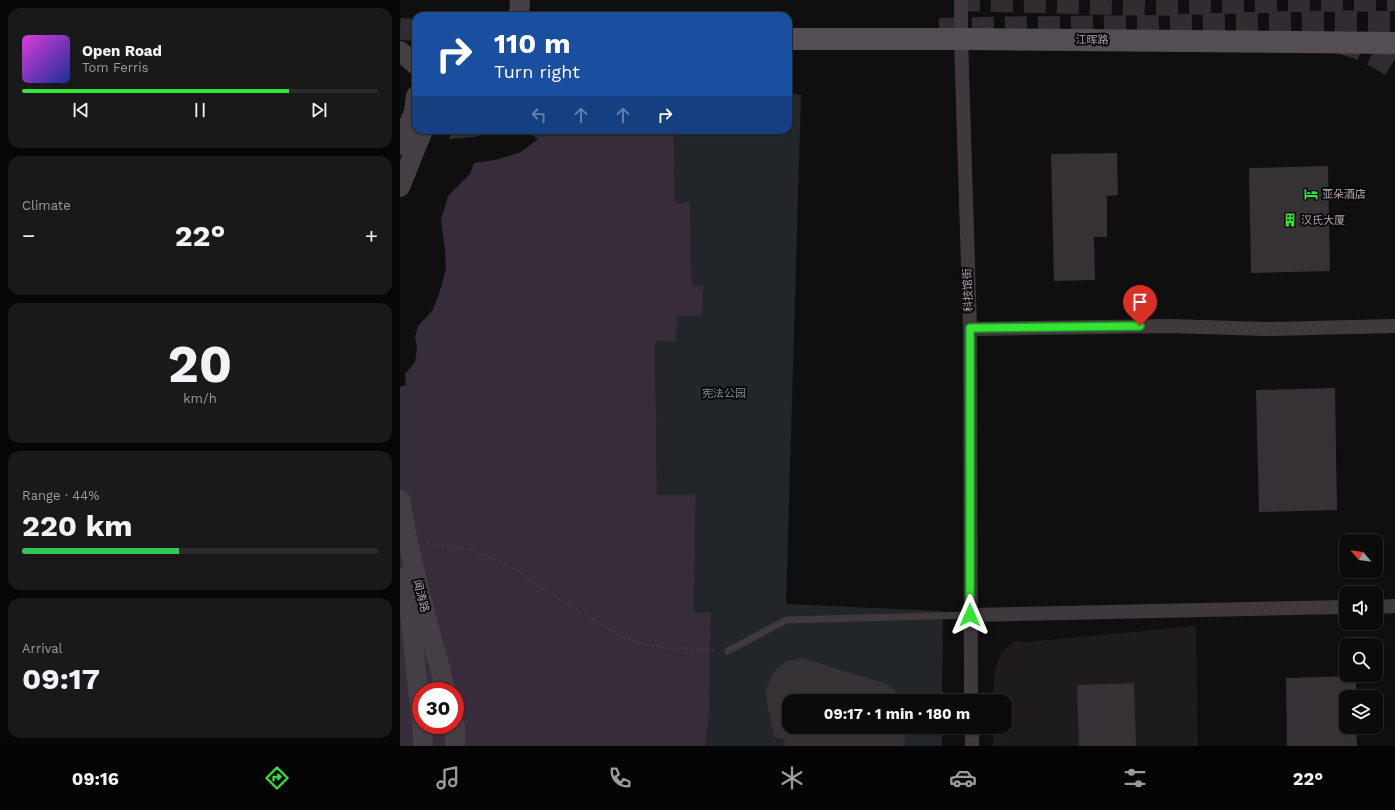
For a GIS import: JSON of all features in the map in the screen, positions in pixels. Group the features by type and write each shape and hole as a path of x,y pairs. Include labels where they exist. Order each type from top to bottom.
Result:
{"main road":[{"path":"519,12 520,0"},
{"name":"江晖路","path":"792,39 1395,43"},
{"path":"400,52 412,62"},
{"path":"400,145 412,117"},
{"path":"400,187 421,134"},
{"name":"闻涛路","path":"400,500 407,540 444,682"},
{"name":"闻涛路","path":"400,568 410,613 417,682"},
{"path":"422,734 423,746"},
{"path":"454,734 455,746"}],"street":[{"name":"科技馆街","path":"961,0 970,328 971,694"},
{"path":"970,328 1170,326 1266,329 1395,326"},
{"path":"1383,607 1395,606"},
{"path":"970,615 1339,607"},
{"path":"972,734 972,746"}],"lane":[{"path":"728,651 786,620 970,615"}],"path":[{"path":"407,540 468,549 494,559 516,570 540,587 612,631 638,643 669,648 728,651"}],"shaded area":[{"path":"451,134 486,134 474,137 449,139"},
{"path":"531,134 674,134 675,203 690,202 692,285 704,286 702,315 677,316 676,342 655,341 657,495 696,494 694,613 711,612 709,713 706,746 400,746 400,387 406,385 405,374 415,362 417,348 415,337 418,326 433,310 446,269 441,220 448,196 470,174 474,163 495,160 521,152 538,139"},
{"path":"1196,626 1198,746 993,746 993,734 1012,734 1012,694 993,694 994,672 1000,655 1006,647 1015,641 1026,642"}],"green space":[{"name":"宪法公园","path":"792,94 801,95 786,604 943,611 942,694 782,694 782,734 942,734 942,746 706,746 709,713 711,612 694,613 696,494 657,495 655,340 676,342 676,315 702,315 704,286 692,285 690,202 675,203 674,134 792,134"}],"building":[{"path":"1117,153 1118,195 1107,196 1107,237 1094,237 1095,280 1054,281 1051,154"},
{"name":"汉氏大厦","path":"1328,166 1330,271 1251,273 1249,168"},
{"path":"1335,388 1337,510 1259,512 1256,390"},
{"path":"803,658 890,685 898,694 782,694 782,734 905,734 904,746 785,746 784,739 774,737 765,692 773,672 787,661"},
{"path":"1339,676 1339,682 1356,682 1356,690 1339,690 1339,734 1356,734 1357,746 1287,746 1286,678"},
{"path":"1134,683 1136,746 1079,746 1077,685"}],"tunnel":[{"path":"958,0 1150,5 1395,0"},
{"path":"939,29 1302,22 1395,22"},
{"path":"400,29 412,30"},
{"path":"1341,43 1369,53 1395,68"}],"place":[{"name":"亚朵酒店","path":"1311,194"},
{"name":"汉氏大厦","path":"1290,220"}],"route":[{"path":"970,615 970,328 1140,326"}]}
